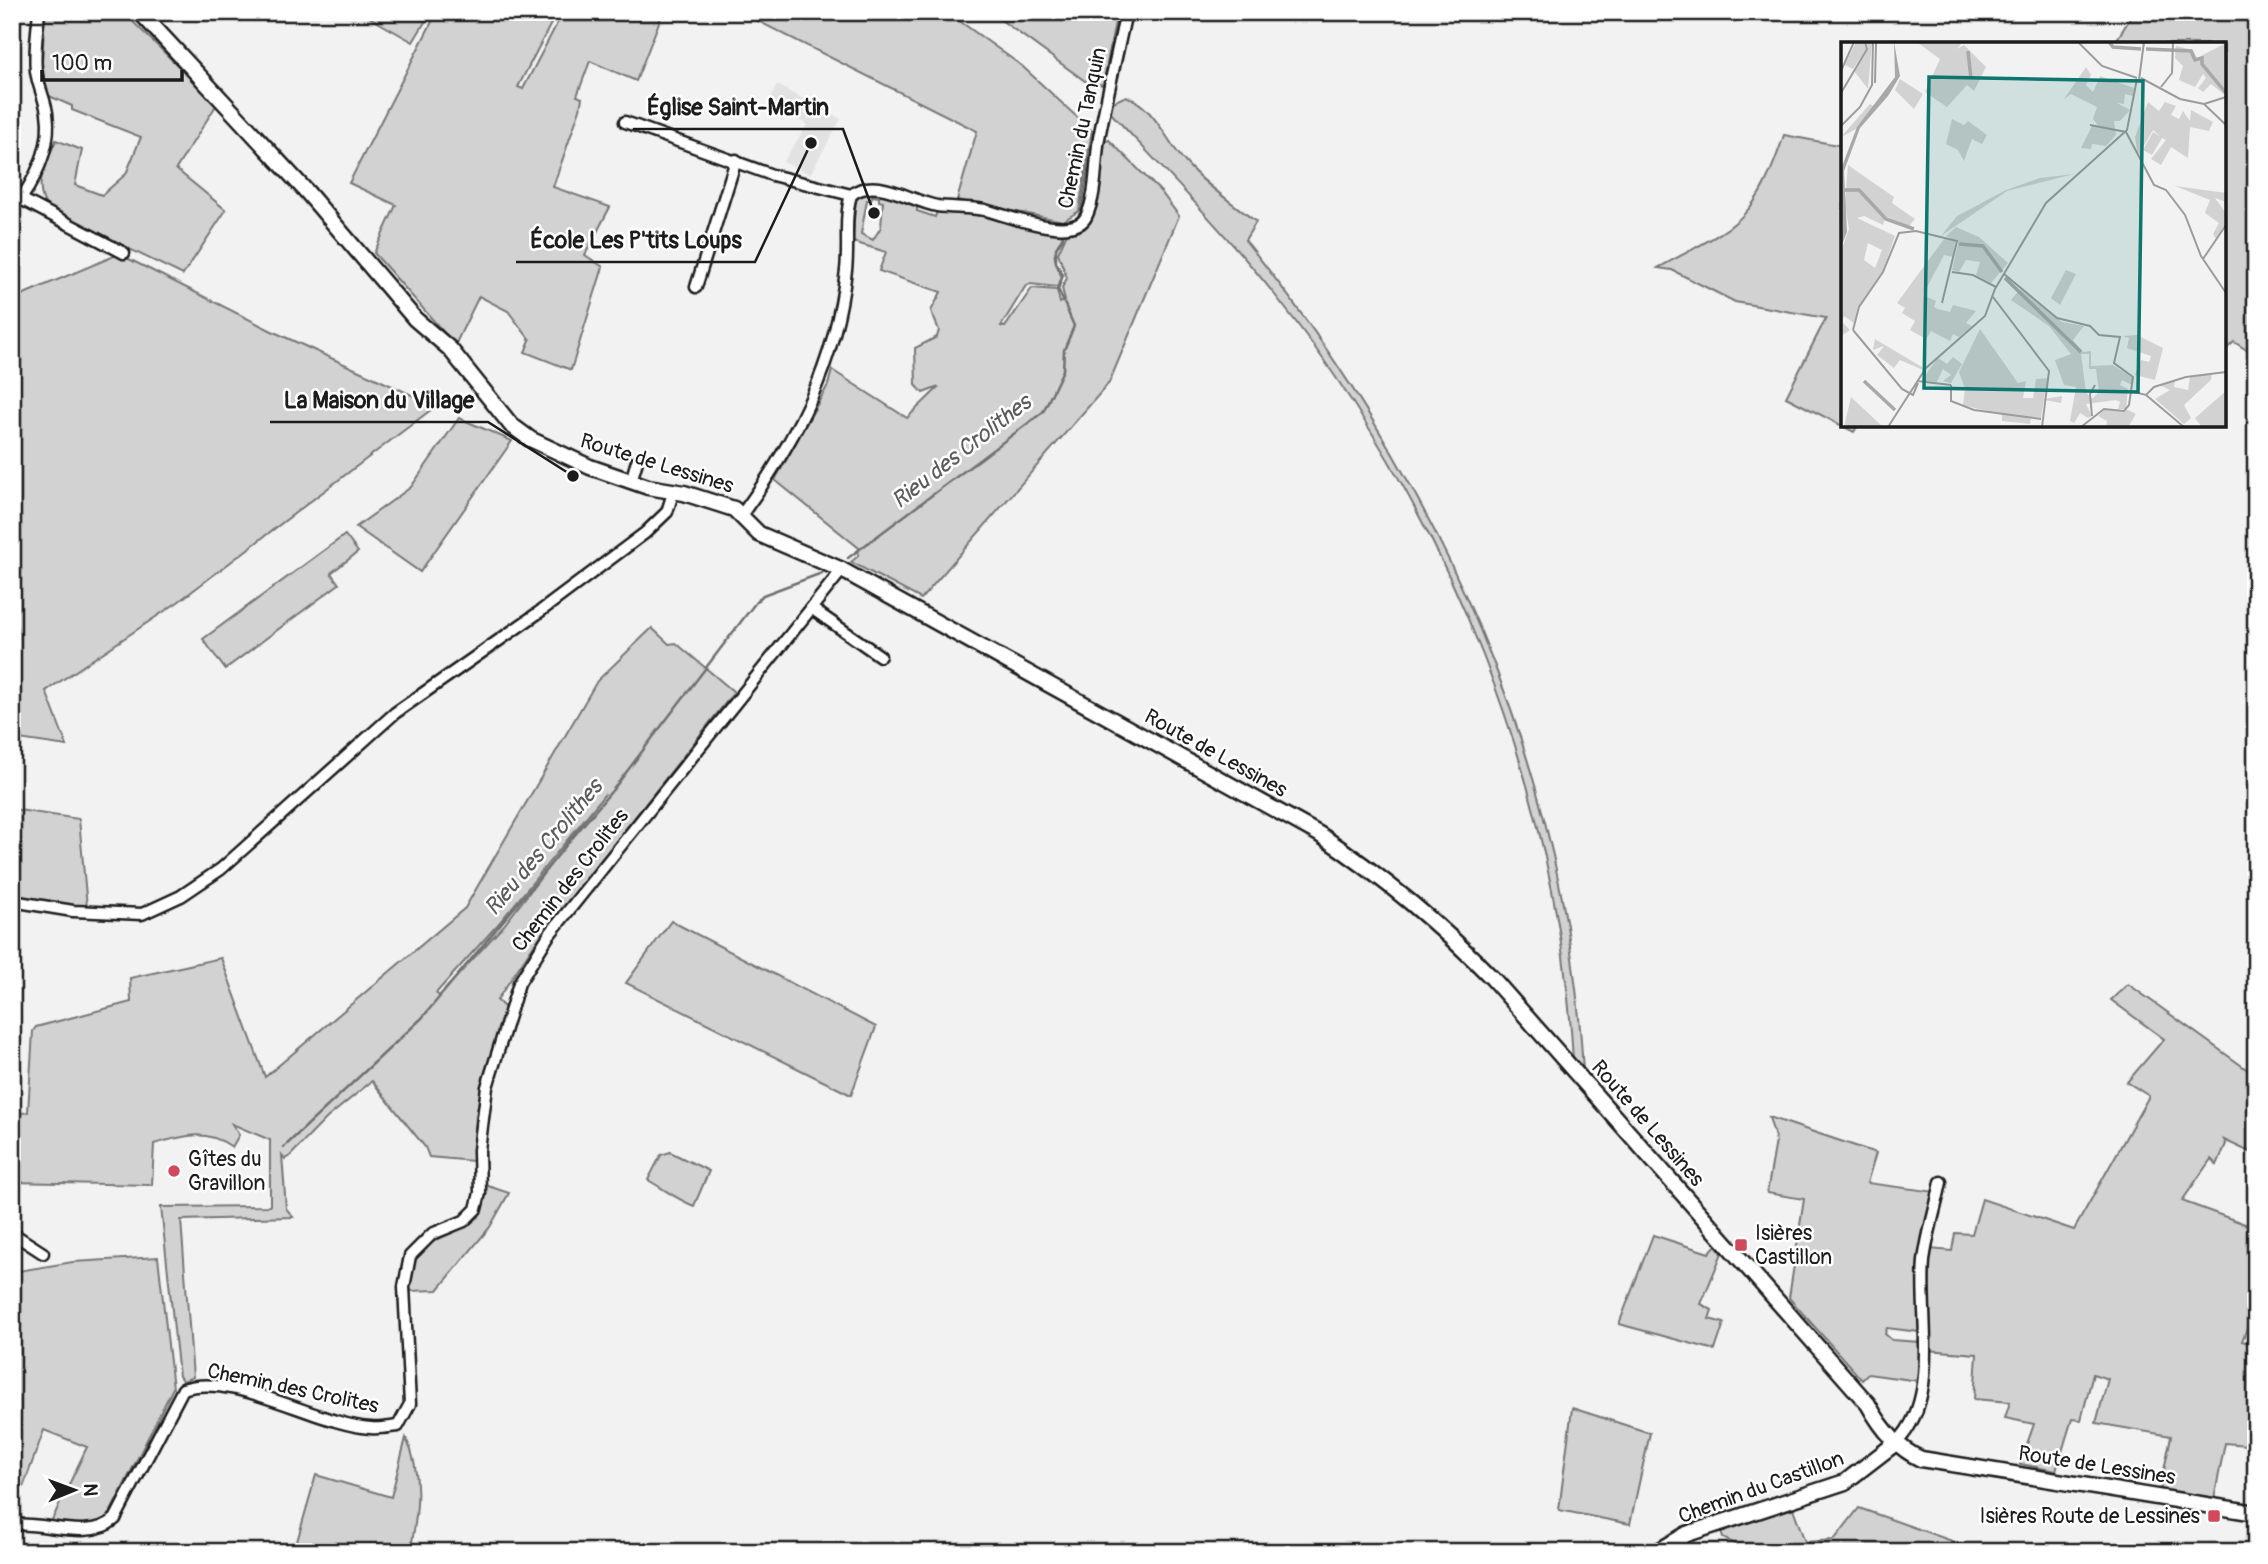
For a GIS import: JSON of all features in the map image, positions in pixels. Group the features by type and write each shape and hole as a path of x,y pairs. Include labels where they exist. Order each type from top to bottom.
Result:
{"main road":[{"name":"Route de Lessines","path":"139,12 307,192 415,319 450,349 511,425 553,451 631,481 673,493 684,493 734,509 742,514 759,534 842,570 1320,834 1367,866 1435,922 1510,999 1868,1404 1876,1419 1907,1453 1921,1459 2255,1513"},
{"name":"Chemin du Castillon","path":"1657,1552 1687,1534 1845,1482 1897,1442"}],"street":[{"path":"39,12 36,74 47,114 48,143 33,182 17,200 124,253"},
{"name":"Chemin du Tanquin","path":"851,195 864,187 880,188 937,206 982,210 1058,228 1080,224 1086,217 1099,139 1126,12"},
{"path":"625,122 772,175 851,195 847,269 833,347 822,378 760,490 742,514"},
{"path":"696,287 736,160"},
{"path":"631,481 638,461"},
{"path":"12,901 73,911 142,914 181,896 221,869 395,712 538,613 645,533 667,512 673,493"},
{"name":"Chemin des Crolites","path":"12,1525 92,1531 106,1527 115,1519 183,1389 192,1386 204,1384 230,1389 370,1429 398,1426 410,1404 406,1269 418,1244 432,1234 464,1221 476,1209 480,1193 479,1150 487,1087 526,968 549,935 842,570"},
{"path":"811,608 880,656"},
{"name":"Chemin du Castillon","path":"1897,1442 1915,1420 1923,1384 1924,1258 1941,1182"},
{"path":"12,1233 43,1253"}],"shaded area":[{"path":"45,12 123,12 217,104 176,169 226,210 183,275 49,210 44,201 41,193 42,175 56,140 82,150 75,185 102,195 126,174 141,137 72,110 72,106 47,95 42,63"},
{"path":"360,12 431,12 413,42"},
{"path":"437,12 557,12 518,87 523,89 563,12 663,12 636,81 590,61 577,96 582,98 580,109 553,187 610,207 585,255 603,267 571,370 525,352 530,340 508,311 479,296 455,345 374,253 396,205 349,183"},
{"path":"740,12 947,12 1022,66 1092,131 1079,211 1063,221 957,200 977,131"},
{"path":"990,12 1117,12 1103,85 1085,81"},
{"path":"2134,12 2256,12 2256,356 2234,342 2226,349 2226,42 2115,42"},
{"path":"777,85 841,119 810,174 783,162 807,125 769,102"},
{"path":"1126,96 1153,116 1194,171 1256,222 1245,240 1314,331 1377,427 1432,526 1480,629 1520,735 1550,845 1572,957 1583,1071 1573,1060 1563,957 1544,854 1517,754 1483,655 1441,559 1392,467 1337,379 1275,295 1214,224 1107,109 1109,104"},
{"path":"1784,135 1841,146 1841,425 1786,397 1826,318 1735,302 1672,270 1658,268 1706,242 1739,219 1763,188"},
{"path":"1109,140 1161,192 1179,216 1109,383 921,599 851,562 858,556 859,548 775,480 828,385 832,370 907,418 939,387 923,393 916,385 915,348 937,337 939,330 931,311 941,292 879,271 886,252 853,242 855,199 857,195 877,191 917,204 917,211 935,217 937,211 977,215 1063,235 1055,256 1062,278 1057,287 1030,284 1025,287 1001,326 1005,327 1032,288 1057,290 1060,303 1065,301 1062,288 1067,278 1058,253 1067,233 1084,229 1091,221 1103,142","holes":["872,196 879,197 879,201 883,202 881,227 873,240 861,234 867,200 871,200"]},
{"path":"119,254 274,332 436,406 178,602 46,691 67,746 12,738 12,299"},
{"path":"459,418 512,441 420,572 356,527 411,487"},
{"path":"1844,427 1857,427 1854,432"},
{"path":"345,535 358,552 331,573 339,584 225,669 203,639"},
{"path":"652,628 669,644 676,643 734,692 533,946 497,1000 506,1009 476,1115 473,1161 429,1157 425,1147 372,1081 327,1118 290,1156 285,1159 282,1155 286,1208 293,1217 181,1220 193,1377 183,1381 179,1376 161,1207 270,1206 270,1140 232,1124 239,1135 232,1147 213,1137 194,1135 154,1144 152,1185 12,1182 12,1115 28,1112 33,1031 36,1027 131,1002 130,978 221,958 265,1077 465,908 597,681","holes":["605,794 504,925 439,996 436,993 500,922"]},
{"path":"12,809 79,819 87,907 12,896"},
{"path":"671,921 876,1027 851,1095 626,983"},
{"path":"2128,984 2256,1076 2256,1155 2224,1140 2226,1144 2217,1165 2211,1159 2182,1201 2256,1228 2256,1305 2242,1341 2256,1345 2256,1418 2246,1445 2225,1443 2214,1499 2160,1490 2171,1436 2096,1423 2108,1379 2093,1374 2081,1420 2072,1419 2056,1471 2020,1464 2034,1424 2005,1418 2010,1402 1974,1399 1977,1354 1927,1350 1930,1249 1952,1251 1955,1233 1972,1234 1982,1199 2074,1230 2149,1096 2127,1082 2164,1039 2111,1000"},
{"path":"1769,1117 1876,1153 1867,1183 1936,1192 1919,1280 1920,1332 1887,1328 1885,1334 1892,1340 1920,1342 1919,1381 1868,1374 1862,1380 1789,1298 1804,1199 1767,1193 1776,1141"},
{"path":"670,1152 709,1171 694,1206 648,1180 661,1155"},
{"path":"485,1185 509,1193 490,1227 438,1290 409,1291 411,1272 423,1249 479,1217"},
{"path":"1653,1235 1709,1253 1716,1245 1722,1253 1701,1304 1712,1310 1709,1319 1724,1323 1715,1350 1619,1324"},
{"path":"158,1257 173,1388 108,1517 90,1526 51,1522 87,1447 44,1430 21,1493 12,1490 12,1272 73,1262"},
{"path":"1572,1408 1650,1433 1630,1524 1559,1510"},
{"path":"406,1438 417,1479 415,1523 410,1552 294,1552 316,1475 391,1497"},
{"path":"1793,1508 1805,1542 1834,1540 1859,1508 1983,1552 1751,1552 1723,1538 1721,1532"}],"waterway":[{"name":"Rieu des Crolithes","path":"1100,103 1118,12"},
{"name":"Rieu des Crolithes","path":"1065,223 1077,218 1081,211 1096,122"},
{"name":"Rieu des Crolithes","path":"848,558 1043,412 1063,370 1064,350 1074,326 1058,289 1063,275 1056,262 1056,248 1063,238 1063,230"},
{"name":"Rieu des Crolithes","path":"284,1147 422,1018 615,787 756,602 763,595 822,573"}],"place":[{"name":"École Les P'tits Loups","path":"811,143"},
{"name":"Église Saint-Martin","path":"874,213"},
{"name":"La Maison du Village","path":"573,476"},
{"name":"Gîtes du Gravillon","path":"174,1171"},
{"name":"Isières Castillon","path":"1741,1245"},
{"name":"Isières Route de Lessines","path":"2214,1516"}]}
